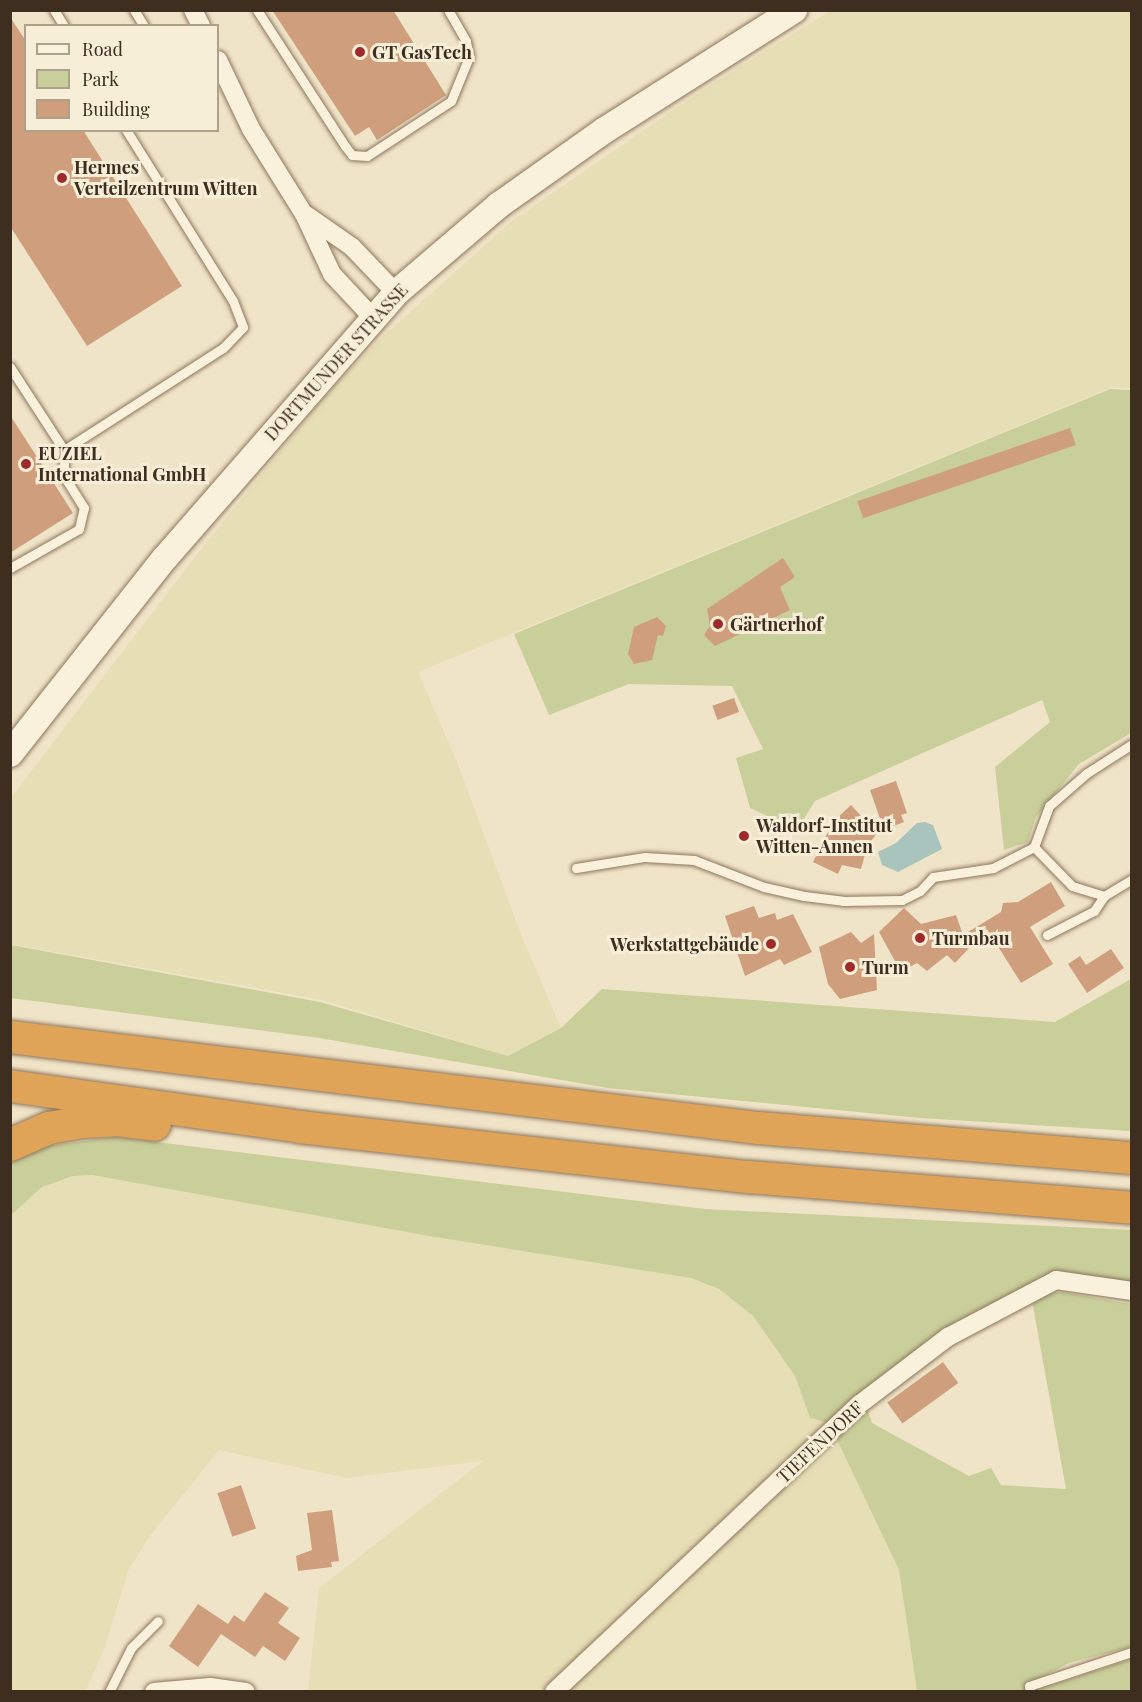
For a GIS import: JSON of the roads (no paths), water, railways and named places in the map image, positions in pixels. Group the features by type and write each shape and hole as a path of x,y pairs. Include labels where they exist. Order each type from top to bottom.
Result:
{"highway":[{"path":"10,1037 758,1128 1131,1158"},
{"path":"10,1086 300,1127 909,1192 1131,1208"},
{"path":"10,1144 49,1128 84,1122 117,1120 215,1132 300,1127"}],"main road":[{"name":"DORTMUNDER STRASSE","path":"10,754 165,558 372,317 396,293 499,205 576,150 794,10"}],"street":[{"path":"193,10 200,24"},
{"path":"219,62 251,129 304,214 332,274 372,317"},
{"path":"304,214 352,247 396,293"},
{"name":"TIEFENDORF","path":"554,1692 860,1404 948,1337 1056,1280 1131,1291"},
{"path":"154,1692 210,1687 246,1692"}],"lane":[{"path":"54,10 63,24"},
{"path":"134,10 143,24"},
{"path":"257,10 345,146 352,155 367,156 451,101 469,57 466,41 448,10"},
{"path":"63,450 224,348 243,327 233,301 127,132"},
{"path":"10,367 63,450 64,476 84,508 79,529 10,568"},
{"path":"576,868 645,857 694,860 765,887 804,896 843,901 902,900 920,891 933,877 993,868 1034,847 1049,806 1088,773 1131,744"},
{"path":"1034,847 1072,885 1104,896"},
{"path":"1047,935 1094,911 1104,896 1131,879"},
{"path":"109,1692 136,1641 158,1621"},
{"path":"1030,1692 1029,1686 1131,1652"}],"water":[{"path":"925,822 933,825 942,849 898,872 882,865 878,852 896,843 917,823"}],"place":[{"name":"GT GasTech","path":"360,52"},
{"name":"Hermes Verteilzentrum Witten","path":"62,178"},
{"name":"EUZIEL International GmbH","path":"26,464"},
{"name":"Gärtnerhof","path":"718,624"},
{"name":"Waldorf-Institut Witten-Annen","path":"744,836"},
{"name":"Turmbau","path":"920,938"},
{"name":"Werkstattgebäude","path":"771,944"},
{"name":"Turm","path":"850,967"}]}
